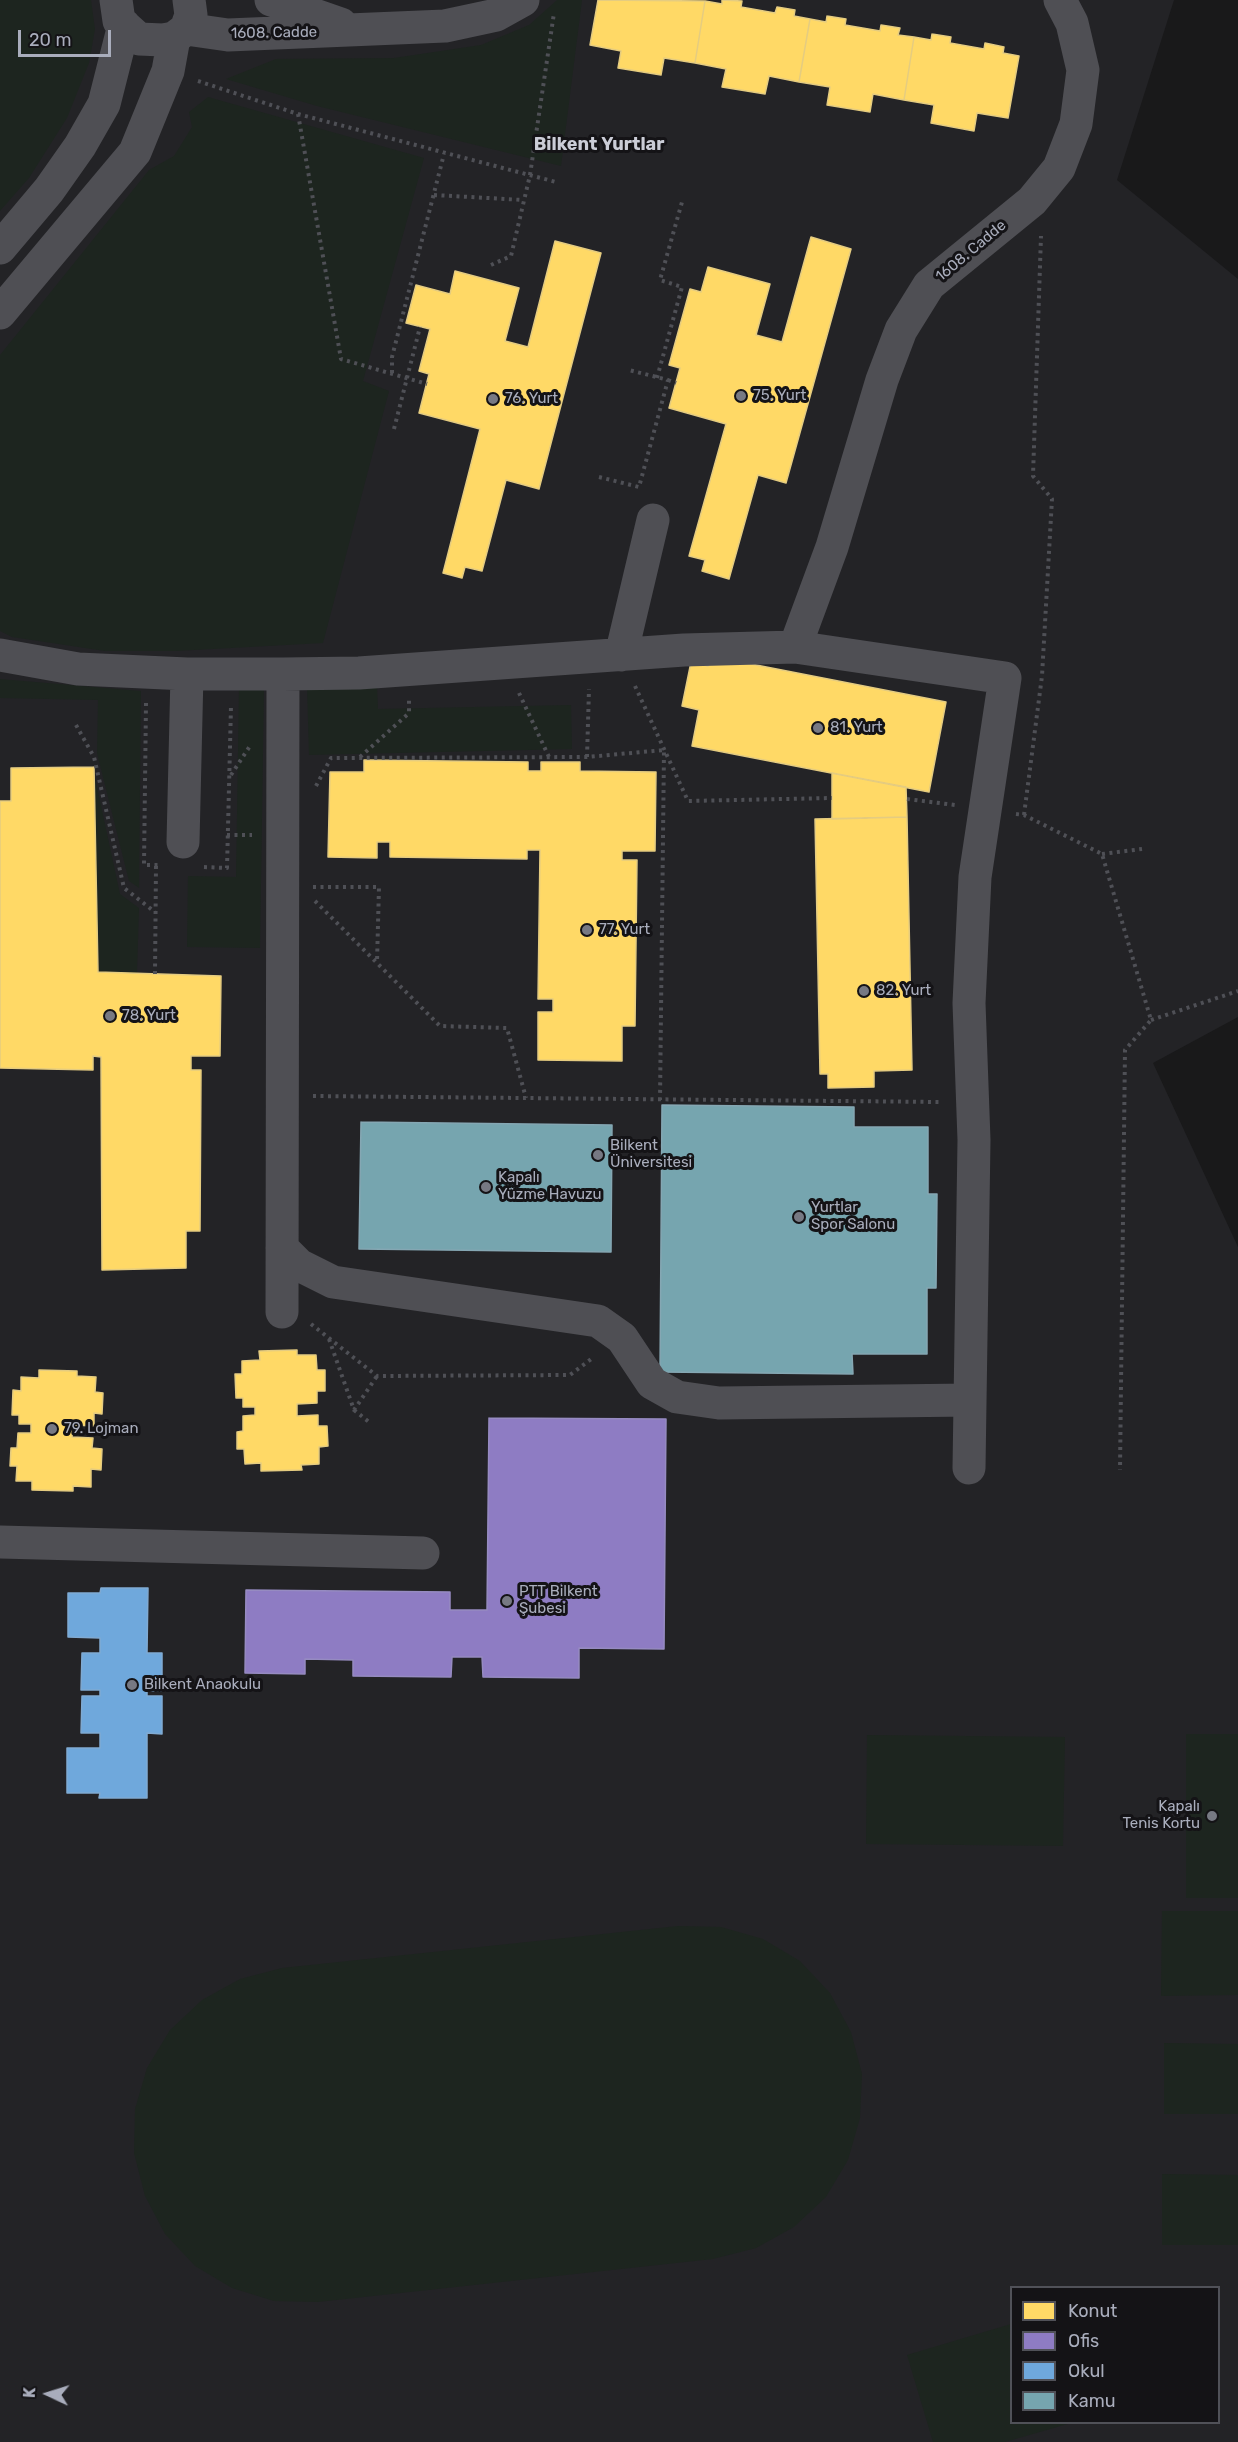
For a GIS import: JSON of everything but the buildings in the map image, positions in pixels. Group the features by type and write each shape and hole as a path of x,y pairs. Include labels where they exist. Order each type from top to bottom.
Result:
{"street":[{"name":"1608. Cadde","path":"271,0 351,18 445,26 496,15 523,0"},
{"name":"1608. Cadde","path":"795,647 832,547 882,380 901,330 929,285 982,239 1032,201 1059,168 1076,124 1083,70 1072,23 1060,0"},
{"name":"1608. Cadde","path":"120,12 139,39 163,40 183,22 228,35 351,18"},
{"path":"0,248 55,181 80,146 104,104 120,12"},
{"path":"0,313 135,152 168,71 183,22"},
{"path":"621,655 653,520"},
{"path":"0,655 78,669 187,674 283,674 795,647 1005,678 975,877 970,991 973,1102 969,1468"},
{"path":"183,842 187,674"},
{"path":"282,1312 283,674"},
{"path":"282,1248 299,1266 333,1282 567,1315 598,1322 622,1338 652,1383 677,1397 719,1403 970,1400"},
{"path":"0,1542 423,1553"}],"path":[{"path":"491,265 511,256 530,174 554,12"},
{"path":"168,71 298,114 556,182"},
{"path":"298,114 341,359 427,384"},
{"path":"392,373 392,357 444,154"},
{"path":"1024,815 1042,676 1052,499 1033,476 1043,188"},
{"path":"434,195 524,200"},
{"path":"657,378 682,287 660,280 682,202"},
{"path":"673,322 680,324"},
{"path":"394,429 420,327"},
{"path":"629,370 676,383"},
{"path":"599,477 639,487 668,380"},
{"path":"621,655 688,801 832,798"},
{"path":"504,662 549,757"},
{"path":"360,758 410,713 407,669"},
{"path":"587,757 589,705"},
{"path":"76,725 94,757 124,888 155,912"},
{"path":"282,787 316,787 331,758 587,757 664,750"},
{"path":"660,1100 664,750"},
{"path":"907,799 1024,815 1102,854 1142,849"},
{"path":"1102,854 1151,1020"},
{"path":"155,974 156,865"},
{"path":"301,887 379,887 376,962"},
{"path":"310,896 441,1026 507,1028 526,1098"},
{"path":"1120,1470 1125,1050 1151,1020 1238,991"},
{"path":"282,1096 973,1102"},
{"path":"282,1312 308,1322 377,1376 570,1375 622,1338"},
{"path":"328,1338 354,1410 369,1422"},
{"path":"354,1410 377,1376"}],"shaded area":[{"name":"Bilkent Üniversitesi","path":"0,0 1174,0 1117,180 1238,279 1238,1017 1153,1063 1238,1247 1238,2442 0,2442"},
{"path":"0,0 91,0 95,29 89,63 67,118 29,178 0,211"},
{"path":"557,0 582,0 561,166 317,106 226,79 276,59 394,58 481,45 529,25"},
{"path":"208,97 424,158 363,381 389,391 323,643 176,651 105,651 12,637 0,631 0,355 149,170 174,156 192,127 189,112"},
{"path":"0,679 141,691 139,888 129,881 97,753 98,700 0,698"},
{"path":"377,686 378,709 571,705 572,749 309,755 307,687"},
{"path":"239,688 264,688 260,948 187,947 188,876 236,877"},
{"path":"94,773 120,894 139,908 137,973 98,972"},
{"name":"Kapalı Tenis Kortu","path":"1186,1734 1238,1734 1238,1898 1186,1898"},
{"path":"867,1735 1065,1737 1063,1846 866,1844"},
{"path":"1162,1911 1238,1911 1238,1995 1161,1996"},
{"path":"678,1926 721,1927 763,1939 800,1961 830,1993 851,2032 862,2074 860,2118 848,2160 826,2197 794,2227 756,2248 713,2259 318,2302 274,2301 232,2288 195,2266 165,2234 145,2196 134,2153 135,2109 147,2068 170,2030 202,2000 240,1979 282,1968"},
{"path":"1164,2043 1238,2044 1238,2114 1164,2114"},
{"path":"1162,2174 1238,2175 1238,2245 1162,2245"},
{"path":"1010,2324 1010,2424 1068,2424 1005,2442 933,2442 907,2355"}],"place":[{"name":"75. Yurt","path":"741,396"},
{"name":"76. Yurt","path":"493,399"},
{"name":"81. Yurt","path":"818,728"},
{"name":"77. Yurt","path":"587,930"},
{"name":"82. Yurt","path":"864,991"},
{"name":"78. Yurt","path":"110,1016"},
{"name":"Bilkent Üniversitesi","path":"598,1155"},
{"name":"Kapalı Yüzme Havuzu","path":"486,1187"},
{"name":"Yurtlar Spor Salonu","path":"799,1217"},
{"name":"79. Lojman","path":"52,1429"},
{"name":"PTT Bilkent Şubesi","path":"507,1601"},
{"name":"Bilkent Anaokulu","path":"132,1685"},
{"name":"Kapalı Tenis Kortu","path":"1212,1816"}],"district":[{"name":"Bilkent Yurtlar","path":"599,145"}]}
